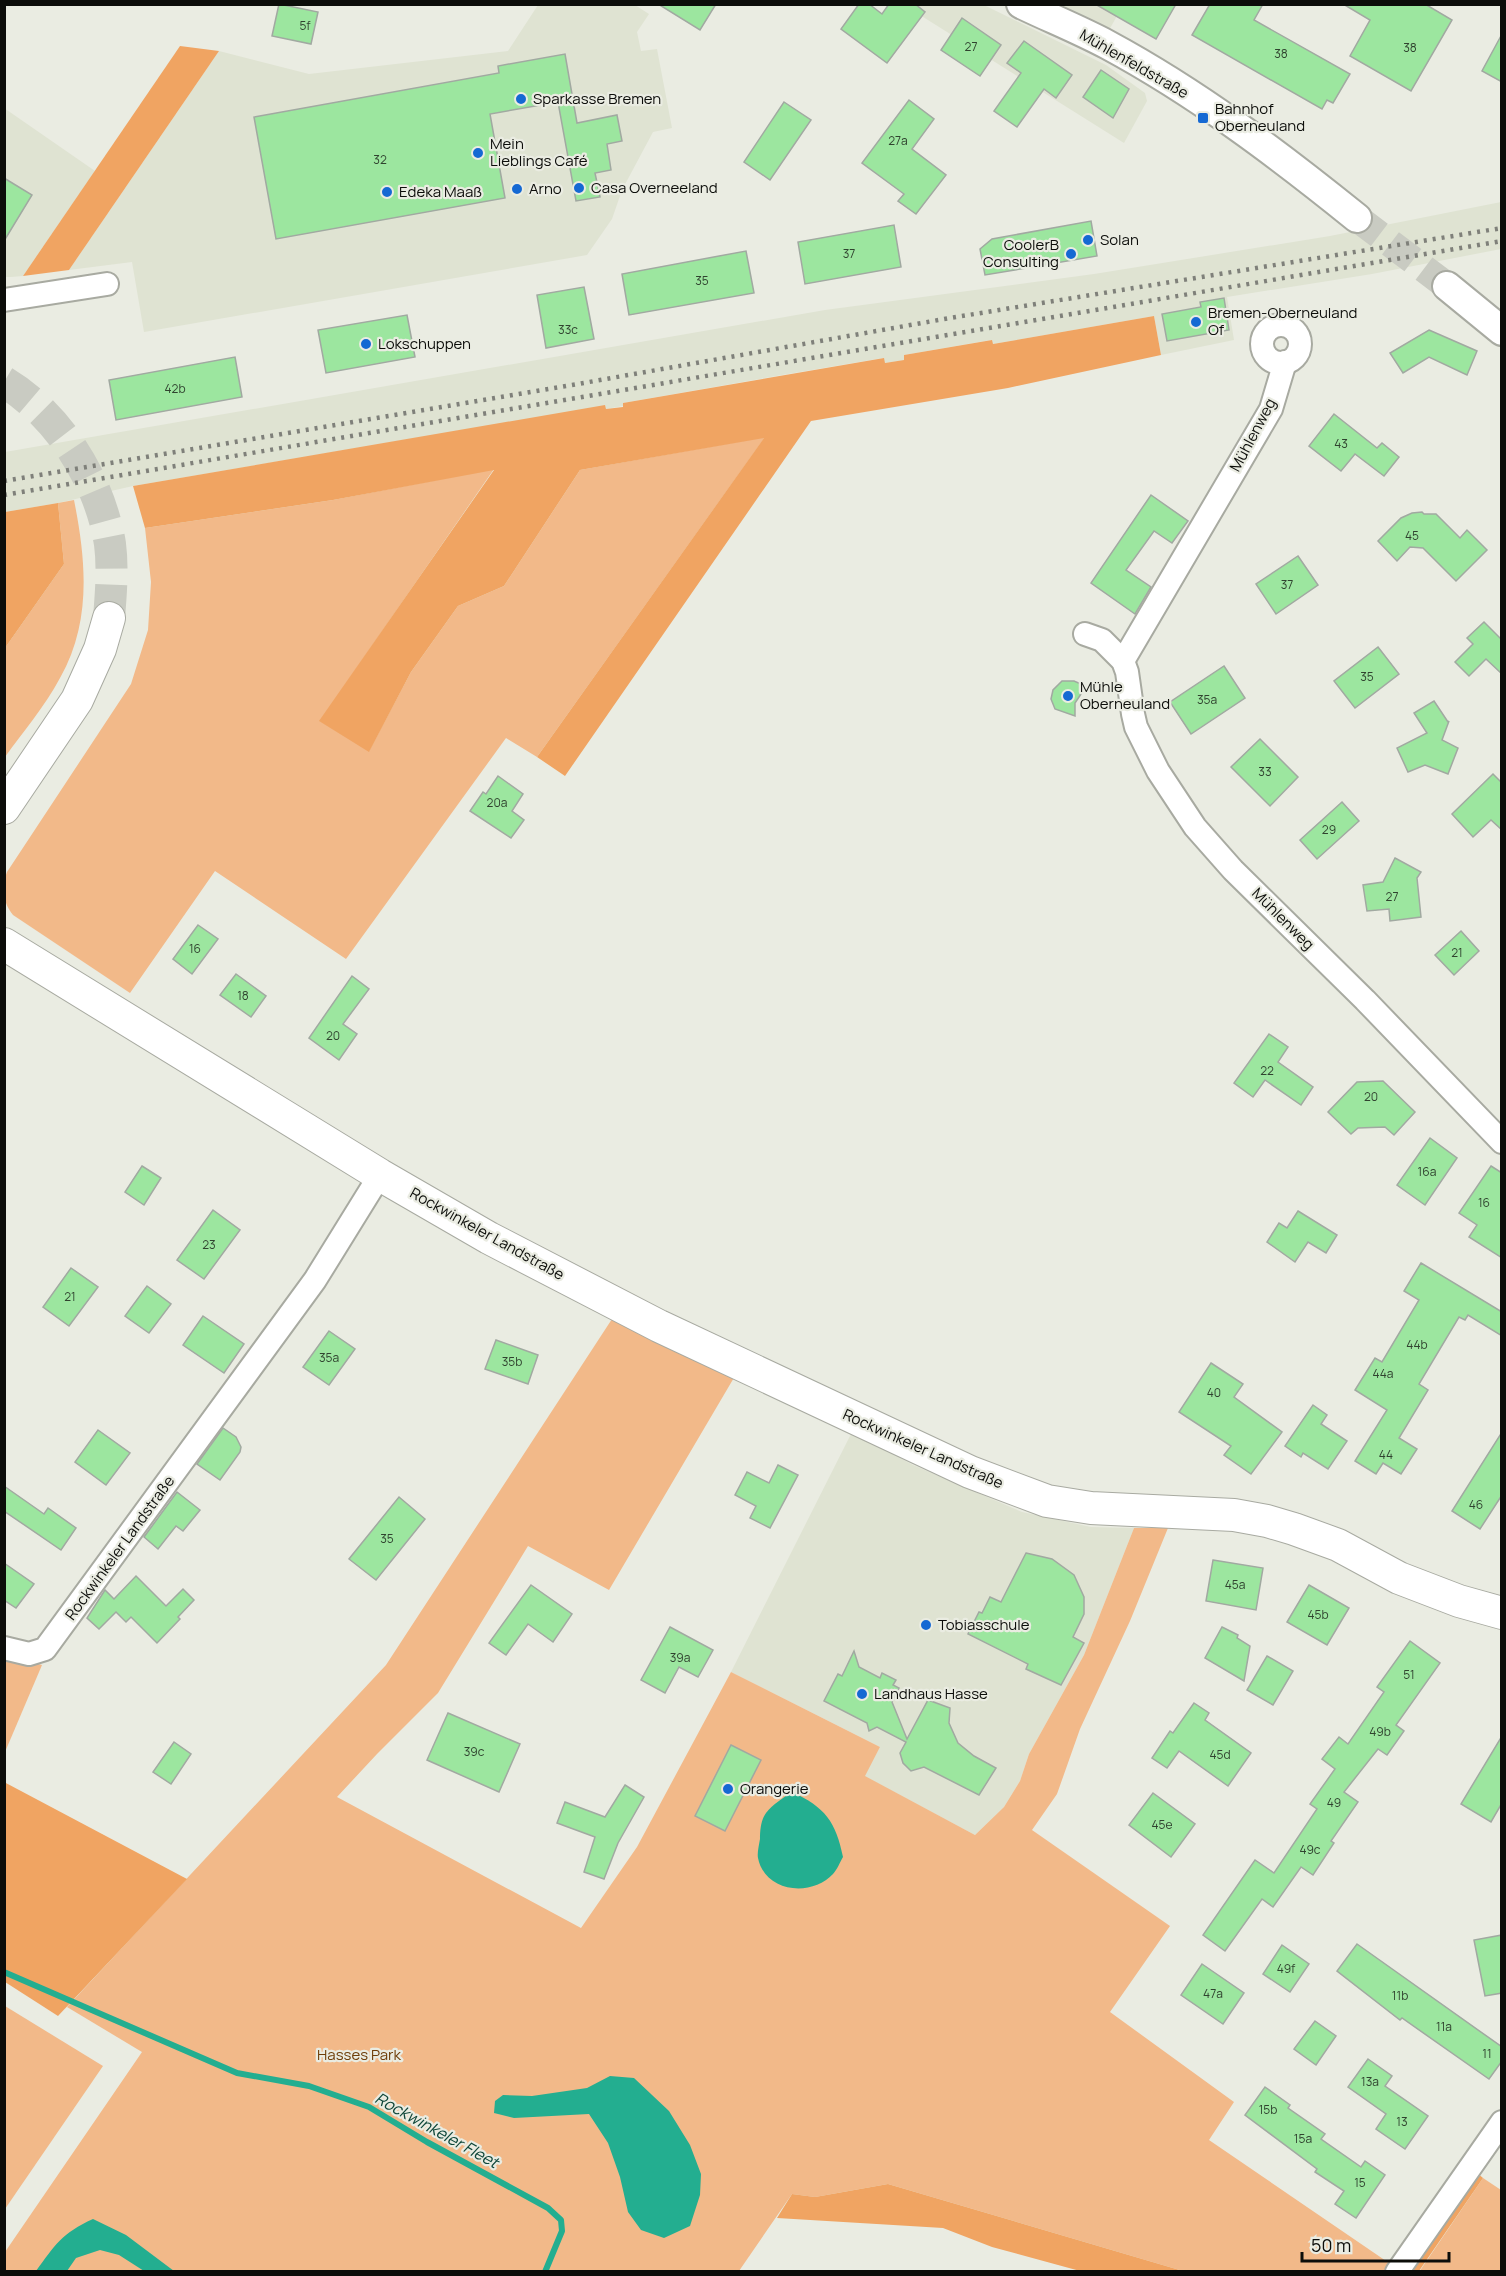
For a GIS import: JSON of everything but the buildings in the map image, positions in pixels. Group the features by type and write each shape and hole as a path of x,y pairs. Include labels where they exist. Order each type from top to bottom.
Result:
{"main road":[{"path":"4,808 77,700 100,649 109,618"},
{"name":"Rockwinkeler Landstraße","path":"4,944 380,1175 489,1238 639,1316 1009,1488 1047,1501 1091,1508 1234,1515 1267,1521 1338,1545 1400,1578 1429,1590 1459,1601 1502,1612"}],"street":[{"name":"Mühlenfeldstraße","path":"1021,4 1108,45 1220,114 1300,172 1357,218"},
{"path":"4,300 107,284"},
{"path":"1447,286 1502,331"},
{"name":"Mühlenweg","path":"1285,362 1270,409 1123,661 1128,672 1136,728 1158,771 1195,827 1233,870 1365,1000 1502,1142"},
{"path":"1085,634 1102,640 1123,661"},
{"name":"Rockwinkeler Landstraße","path":"4,1648 28,1654 45,1649 315,1280 380,1175"},
{"path":"1397,2271 1502,2122"}],"shaded area":[{"path":"538,5 635,5 649,14 637,32 641,51 657,49 672,128 653,132 622,190 612,219 587,255 144,332 132,262 69,270 219,51 309,74 508,51"},
{"path":"904,5 984,5 1106,65 1145,93 1147,101 1124,143"},
{"path":"1051,5 1123,5 1108,32"},
{"path":"180,46 219,51 69,270 23,276"},
{"path":"4,108 95,171 23,276 11,277 4,277"},
{"path":"1501,202 1501,249 1372,274 1227,297 1234,340 1161,355 1154,316 993,344 991,340 904,355 905,360 885,363 883,358 782,375 623,403 623,406 606,409 605,406 133,486 5,512 5,452 825,310 1094,274 1330,236"},
{"path":"1154,316 1161,355 1008,388 811,421 565,776 537,757 764,438 580,470 504,586 458,606 411,672 369,752 319,721 494,470 333,500 145,528 133,486 605,405 606,409 623,407 623,403 884,358 885,363 904,360 904,355 992,340 993,344"},
{"path":"58,503 64,564 5,648 5,512"},
{"name":"Tobiasschule","path":"852,1432 913,1465 1022,1512 1091,1527 1134,1528 1084,1655 1029,1754 1020,1781 1004,1807 975,1835 864,1776 880,1747 731,1672"},
{"path":"4,1782 187,1879 58,2016 5,1982"},
{"path":"792,1792 813,1804 827,1817 837,1834 843,1857 834,1872 824,1881 802,1888 779,1885 770,1879 762,1870 758,1856 764,1816 775,1804"},
{"path":"610,2076 634,2078 669,2111 690,2145 701,2174 700,2195 690,2226 664,2238 641,2230 628,2212 620,2177 608,2143 589,2114 514,2118 494,2113 495,2101 503,2095 532,2096 587,2088"},
{"path":"1477,2173 1483,2178 1419,2271 1409,2272"},
{"path":"888,2184 1183,2271 1080,2271 992,2247 943,2228 777,2218 792,2194 815,2197"},
{"path":"93,2219 126,2235 174,2271 144,2271 119,2255 100,2250 76,2258 67,2271 36,2271 60,2240"}],"green space":[{"path":"765,437 537,757 506,738 346,959 215,871 130,993 13,915 4,895 7,872 131,684 148,630 151,582 145,528 333,500 494,469 320,721 369,751 411,672 458,606 504,586 580,470"},
{"path":"74,500 81,545 84,590 77,635 60,678 41,709 5,757 5,648 64,564 58,503"},
{"name":"Hasses Park","path":"612,1319 735,1376 609,1590 528,1546 438,1693 337,1797 581,1928 637,1847 731,1672 880,1747 865,1776 975,1835 1004,1807 1020,1781 1029,1754 1084,1655 1134,1528 1168,1528 1130,1621 1080,1729 1057,1794 1032,1830 1170,1926 1110,2012 1234,2102 1209,2140 1389,2263 1384,2272 1183,2271 888,2184 815,2197 792,2194 739,2271 5,2272 5,2252 142,2052 67,2007 386,1665"},
{"path":"5,1654 42,1665 5,1752"},
{"path":"5,2006 103,2066 5,2209"},
{"path":"1483,2178 1501,2190 1501,2271 1419,2272"}],"waterway":[{"name":"Rockwinkeler Fleet","path":"4,1972 237,2073 309,2086 369,2107 427,2142 548,2208 561,2220 562,2231 545,2272"}],"tunnel":[{"path":"1357,218 1447,286"},
{"path":"4,382 42,412 59,431 87,474 105,520 110,544 109,618"}],"railway":[{"path":"4,481 572,385 950,318 1502,228"},
{"path":"4,495 1502,241"}],"place":[{"name":"Sparkasse Bremen","path":"521,99"},
{"name":"Bahnhof Oberneuland","path":"1203,118"},
{"name":"Mein Lieblings Café","path":"478,153"},
{"name":"Casa Overneeland","path":"579,188"},
{"name":"Arno","path":"517,189"},
{"name":"Edeka Maaß","path":"387,192"},
{"name":"Solan","path":"1088,240"},
{"name":"CoolerB Consulting","path":"1071,254"},
{"name":"Bremen-Oberneuland Of","path":"1196,322"},
{"name":"Lokschuppen","path":"366,344"},
{"name":"Mühle Oberneuland","path":"1068,696"},
{"name":"Tobiasschule","path":"926,1625"},
{"name":"Landhaus Hasse","path":"862,1694"},
{"name":"Orangerie","path":"728,1789"}]}
